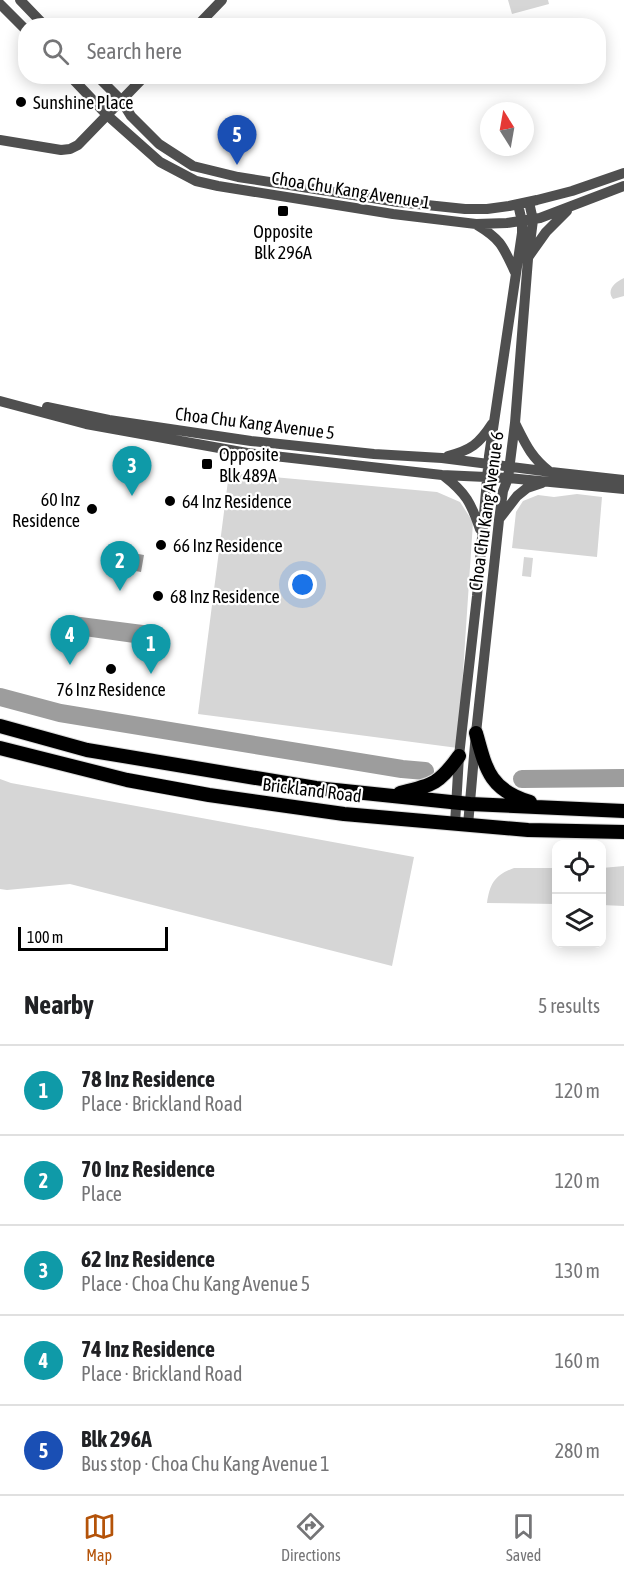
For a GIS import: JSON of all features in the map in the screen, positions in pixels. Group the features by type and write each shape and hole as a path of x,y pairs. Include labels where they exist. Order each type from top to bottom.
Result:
{"main road":[{"name":"Brickland Road","path":"0,726 87,750 316,788 463,803 624,811"},
{"path":"476,733 484,762 490,775 501,788 514,797 562,809"},
{"name":"Brickland Road","path":"0,748 127,780 209,795 344,814 528,830 624,832"},
{"path":"389,795 429,786 439,780 459,756"}],"street":[{"path":"20,0 37,18"},
{"path":"205,18 222,0"},
{"path":"0,4 18,22"},
{"name":"Choa Chu Kang Avenue 1","path":"78,84 107,115 160,162 196,181 218,186 393,214 476,224 527,221 624,186"},
{"name":"Choa Chu Kang Avenue 1","path":"105,84 121,100 131,116 159,144 193,166 214,172 430,206 465,209 523,203 591,185 624,173"},
{"path":"0,140 61,150 70,149 78,145 137,84"},
{"path":"591,185 596,193 606,193"},
{"name":"Choa Chu Kang Avenue 6","path":"461,824 476,733 499,520 503,491 510,466 515,423 528,259 527,221 523,203"},
{"path":"528,259 546,232 574,205"},
{"name":"Choa Chu Kang Avenue 6","path":"463,803 459,756 477,596 488,464 515,273 527,221"},
{"path":"476,224 501,243 515,273"},
{"name":"Choa Chu Kang Avenue 5","path":"0,394 138,429 247,453 442,475 487,478 548,477"},
{"name":"Choa Chu Kang Avenue 5","path":"0,401 86,424 305,448 442,458 510,466 548,477"},
{"path":"442,458 474,447 494,422"},
{"path":"515,423 528,450 548,477 624,489"},
{"path":"442,475 458,487 471,503 482,535"},
{"path":"499,520 527,488 548,477 624,480"}],"shaded area":[{"path":"508,0 548,0 549,4 512,14"},
{"path":"624,278 624,296 613,299 610,292 612,287"},
{"path":"229,473 437,492 460,502 473,522 458,748 198,714"},
{"path":"577,494 602,497 597,557 512,548 516,512 523,501 538,495 554,497"},
{"path":"105,548 144,555 141,572 102,565"},
{"path":"524,557 533,558 531,577 522,576"},
{"path":"73,616 151,626 148,645 70,634"},
{"path":"0,779 11,783 414,857 392,966 70,884 0,889"},
{"path":"624,866 624,906 606,905 606,868"},
{"path":"514,868 552,868 552,904 487,903 494,881"}],"waterway":[{"path":"0,697 60,713 425,771"},
{"path":"522,779 624,778"}],"place":[{"name":"Sunshine Place","path":"21,102"},
{"name":"Blk 296A","path":"237,165"},
{"name":"Opposite Blk 296A","path":"283,211"},
{"name":"Opposite Blk 489A","path":"207,464"},
{"name":"62 Inz Residence","path":"132,496"},
{"name":"64 Inz Residence","path":"170,501"},
{"name":"60 Inz Residence","path":"92,509"},
{"name":"66 Inz Residence","path":"161,545"},
{"name":"70 Inz Residence","path":"120,591"},
{"name":"68 Inz Residence","path":"158,596"},
{"name":"74 Inz Residence","path":"70,665"},
{"name":"76 Inz Residence","path":"111,669"},
{"name":"78 Inz Residence","path":"151,674"}]}
